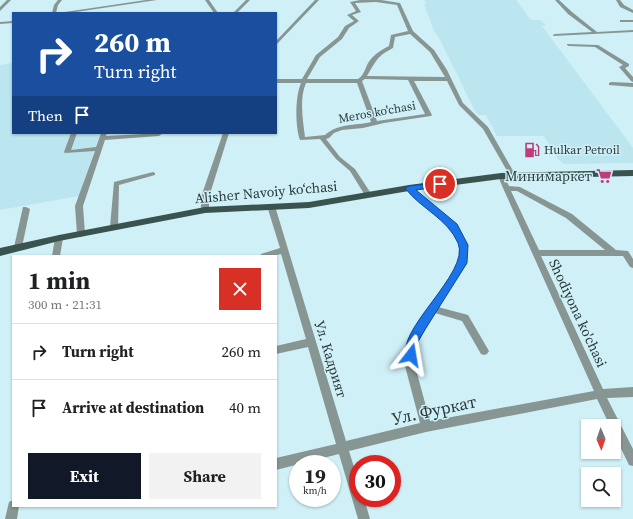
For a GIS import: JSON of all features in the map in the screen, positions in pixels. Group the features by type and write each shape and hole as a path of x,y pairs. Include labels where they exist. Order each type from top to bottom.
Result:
{"main road":[{"name":"Alisher Navoiy koʻchasi","path":"0,252 59,238 205,210 309,205 409,188 501,176 633,173"}],"street":[{"path":"0,10 9,0"},
{"path":"54,12 56,5 60,0"},
{"path":"102,0 102,7"},
{"path":"72,12 155,0"},
{"path":"207,0 215,12"},
{"path":"236,12 248,0"},
{"path":"277,43 317,0"},
{"path":"304,81 318,56 340,38 347,27 358,20 349,15 359,12 352,2 364,0 399,4 411,32 432,51 461,104 486,128 501,152 512,176"},
{"path":"557,0 570,13 596,33"},
{"path":"618,0 622,6 633,12"},
{"path":"622,21 633,21"},
{"path":"0,23 12,22"},
{"path":"555,35 633,31"},
{"path":"277,81 359,81 365,77 377,55 391,47 393,36 411,32"},
{"path":"569,45 596,46 630,64"},
{"path":"630,64 622,67 633,80"},
{"path":"365,77 411,79"},
{"name":"Meros ko'chasi","path":"304,81 301,88 299,112 302,139 327,137 332,132 341,128 429,115 411,82 411,79 448,79"},
{"path":"359,81 375,124"},
{"path":"611,84 633,85"},
{"path":"74,134 67,152 98,149"},
{"path":"81,234 79,206 103,136 159,134"},
{"path":"205,210 205,197 226,134"},
{"path":"322,138 338,158 353,170 368,195"},
{"path":"114,227 116,184 153,174"},
{"name":"Shodiyona ko'chasi","path":"501,176 600,394 633,461"},
{"path":"409,188 454,226 463,245 463,263 432,309 411,345 410,366 426,427"},
{"path":"506,188 518,189 569,216 614,253"},
{"name":"Ул. Кадрият","path":"271,206 364,519"},
{"path":"18,247 26,210"},
{"path":"56,255 59,238"},
{"path":"267,255 284,250"},
{"path":"535,253 625,253 633,265"},
{"path":"432,309 465,318 484,351"},
{"path":"277,350 312,342"},
{"name":"Ул. Фуркат","path":"277,464 426,427 600,394 633,392"},
{"path":"11,519 13,507"}],"shaded area":[{"path":"425,0 516,0 531,20 540,20 546,25 542,26 633,148 633,163 563,164 557,158 544,136 497,136 486,115 479,115 476,113 438,36 434,31 424,4 426,4"},
{"path":"12,63 12,134 100,134 79,196 0,210 0,65"}],"place":[{"name":"Hulkar Petroil","path":"532,150"},
{"name":"Минимаркет","path":"604,176"}],"route":[{"path":"411,355 411,345 422,325 463,263 463,245 454,226 409,188 440,184"}]}
